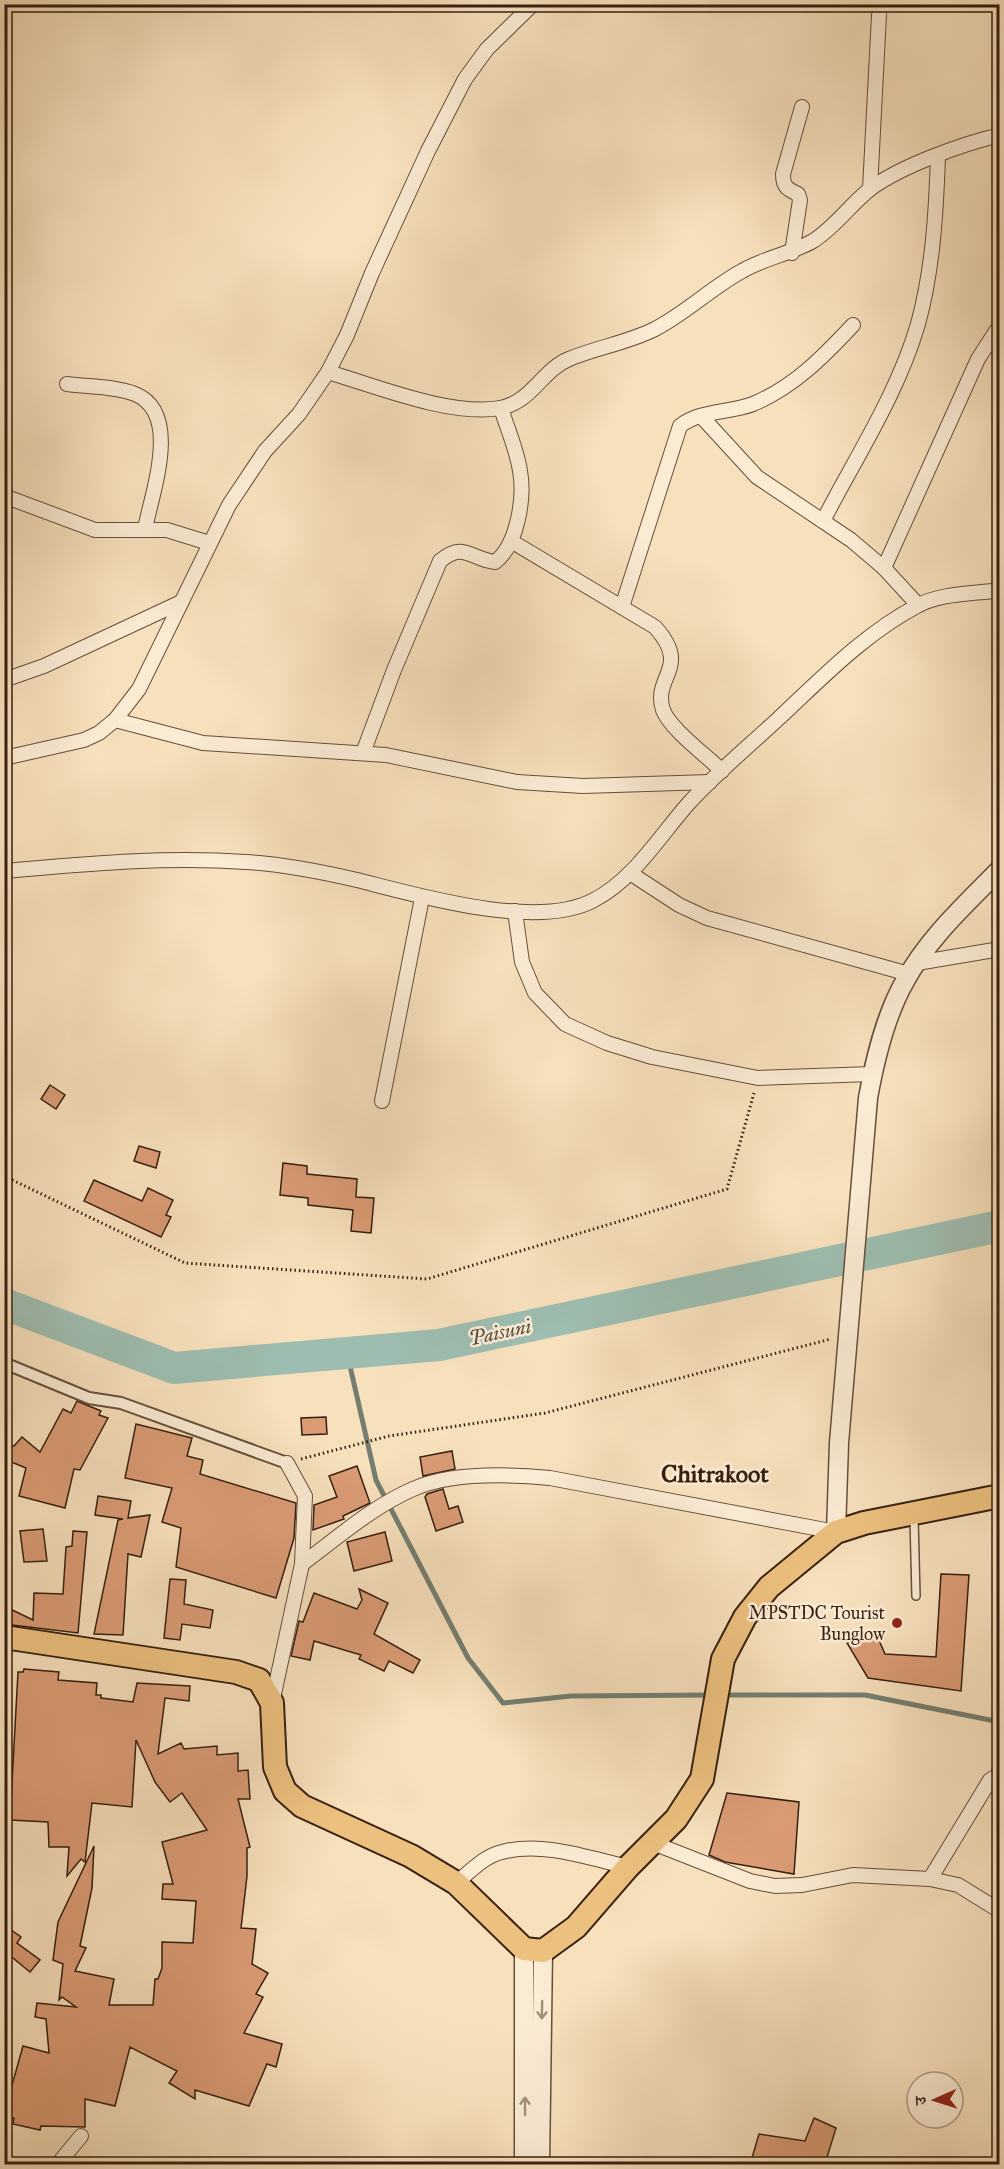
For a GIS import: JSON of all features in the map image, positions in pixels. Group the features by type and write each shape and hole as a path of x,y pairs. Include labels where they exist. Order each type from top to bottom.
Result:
{"highway":[{"path":"4,1637 236,1672 259,1680 272,1703 275,1767 285,1791 302,1806 411,1856 456,1883 534,1950 576,1927 628,1868 676,1819 702,1779 723,1659 745,1617 769,1587 836,1532 915,1512 999,1496"}],"street":[{"path":"4,758 84,740 99,733 115,720 139,689 208,543 229,505 265,452 299,414 328,372 347,335 372,273 428,151 465,79 487,50 533,4"},
{"path":"870,189 879,15"},
{"path":"792,252 800,200 798,194 787,189 783,183 783,174 802,107"},
{"path":"328,372 412,398 453,406 501,408 520,401 536,388 550,369 568,359 634,339 689,309 742,271 792,252 816,239 870,189 914,164 999,135"},
{"path":"824,521 892,389 918,324 936,226 938,156"},
{"path":"622,607 672,444 680,426 691,418 732,411 778,392 818,363 854,324"},
{"path":"884,568 978,359 999,325"},
{"path":"67,384 136,394 152,405 160,420 162,436 145,529"},
{"path":"363,753 394,670 440,561 450,553 464,550 486,561 495,562 503,556 511,541 518,510 520,471 501,408"},
{"path":"701,416 757,477 824,521 884,568 918,605"},
{"path":"4,496 95,530 167,530 208,543"},
{"path":"511,541 655,627 664,638 672,665 663,689 663,711 672,724 722,771"},
{"path":"4,871 157,860 248,862 355,879 422,898 515,911 561,910 593,901 630,873 710,782 839,662 880,630 918,605 931,600 999,590"},
{"path":"4,680 44,666 179,603"},
{"path":"115,720 215,745 386,755 517,782 583,786 710,782"},
{"path":"302,1564 375,1509 414,1488 505,1474 550,1478 836,1532 838,1443 872,1074 882,1036 913,969 938,933 999,869"},
{"path":"630,873 679,905 707,918 913,969 999,950"},
{"path":"382,1101 422,898"},
{"path":"515,911 522,962 535,993 565,1024 607,1043 652,1057 758,1078 872,1074"},
{"path":"4,1363 89,1398 121,1403 287,1463 305,1496 302,1564 272,1703"},
{"path":"930,1879 990,1780 999,1774"},
{"path":"653,1843 750,1881 775,1886 802,1885 853,1875 930,1879 958,1885 999,1911"},
{"path":"456,1883 482,1861 501,1852 524,1849 570,1854 628,1868"},
{"path":"524,2164 534,1950"},
{"path":"534,1950 540,2164"},
{"path":"58,2164 81,2136"}],"lane":[{"path":"915,1512 916,1596"}],"path":[{"path":"4,1176 184,1263 427,1279 727,1189 758,1078"},
{"path":"287,1463 389,1436 544,1413 831,1338 830,1350"}],"building":[{"path":"50,1085 65,1095 56,1109 41,1099"},
{"path":"139,1146 160,1152 156,1168 134,1161"},
{"path":"283,1163 307,1166 307,1174 357,1179 356,1197 374,1198 371,1233 351,1231 353,1210 308,1205 308,1198 280,1195"},
{"path":"94,1180 142,1201 148,1188 173,1200 166,1215 171,1217 161,1237 84,1201"},
{"path":"77,1401 101,1411 99,1415 108,1418 80,1470 74,1469 65,1508 19,1496 26,1468 4,1459 4,1442 14,1446 22,1437 40,1452 63,1409 71,1413"},
{"path":"326,1417 327,1434 302,1435 301,1418"},
{"path":"136,1424 192,1438 187,1456 203,1460 200,1474 296,1503 294,1538 276,1598 176,1567 181,1528 162,1522 172,1488 125,1478"},
{"path":"452,1451 455,1469 423,1476 420,1457"},
{"path":"357,1466 370,1503 343,1516 344,1519 313,1530 314,1505 337,1497 329,1476"},
{"path":"443,1489 449,1509 458,1506 463,1522 436,1531 425,1497 427,1494"},
{"path":"98,1496 131,1501 128,1518 150,1515 141,1557 128,1554 123,1635 94,1634 118,1520 123,1519 95,1515"},
{"path":"43,1529 47,1561 24,1562 20,1531"},
{"path":"73,1531 87,1532 78,1633 4,1624 4,1606 33,1620 34,1593 63,1594 66,1547 72,1546"},
{"path":"385,1532 392,1561 354,1571 347,1542"},
{"path":"941,1574 969,1575 961,1691 868,1678 847,1643 876,1633 885,1654 936,1657"},
{"path":"170,1579 186,1580 184,1604 213,1610 210,1628 182,1624 180,1640 164,1638"},
{"path":"359,1589 388,1603 374,1634 420,1660 413,1673 389,1661 384,1671 359,1659 361,1655 314,1641 310,1660 291,1656 299,1621 303,1622 314,1593 357,1609 362,1600"},
{"path":"24,1669 59,1672 58,1680 97,1683 96,1695 101,1695 101,1698 133,1702 137,1683 190,1686 189,1701 165,1698 158,1754 181,1743 184,1749 217,1746 217,1755 238,1753 238,1771 248,1770 250,1799 238,1799 250,1847 247,1848 247,1876 241,1928 256,1929 252,1964 268,1973 256,1994 263,1997 244,2033 282,2044 276,2067 267,2064 249,2106 195,2090 195,2099 169,2083 177,2071 130,2047 115,2106 85,2099 85,2127 41,2126 40,2130 13,2124 14,2118 4,2116 4,2095 9,2096 23,2046 49,2053 46,2019 35,2017 37,2003 76,2007 62,1997 59,2000 63,1964 53,1960 58,1922 94,1846 92,1888 80,1946 86,1948 75,1971 114,1979 109,2005 153,2005 155,1979 158,1979 162,1968 162,1942 193,1943 196,1901 162,1899 163,1884 173,1884 162,1842 207,1830 182,1793 170,1802 155,1782 136,1740 132,1807 92,1803 85,1862 81,1859 67,1876 69,1847 49,1847 48,1822 10,1820 18,1672 23,1672"},
{"path":"727,1793 799,1802 794,1874 725,1862 709,1855"},
{"path":"4,1925 21,1937 17,1943 40,1960 30,1972 8,1954 4,1958"},
{"path":"814,2118 836,2128 825,2164 777,2164 752,2158 759,2134 805,2141"}],"waterway":[{"name":"Paisuni","path":"4,1304 174,1368 439,1345 1000,1226"},
{"path":"347,1353 376,1480 468,1658 503,1703 571,1696 713,1695"},
{"path":"722,1695 865,1695 1000,1722"}],"place":[{"name":"MPSTDC Tourist Bunglow","path":"897,1623"}],"district":[{"name":"Chitrakoot","path":"715,1474"}]}
